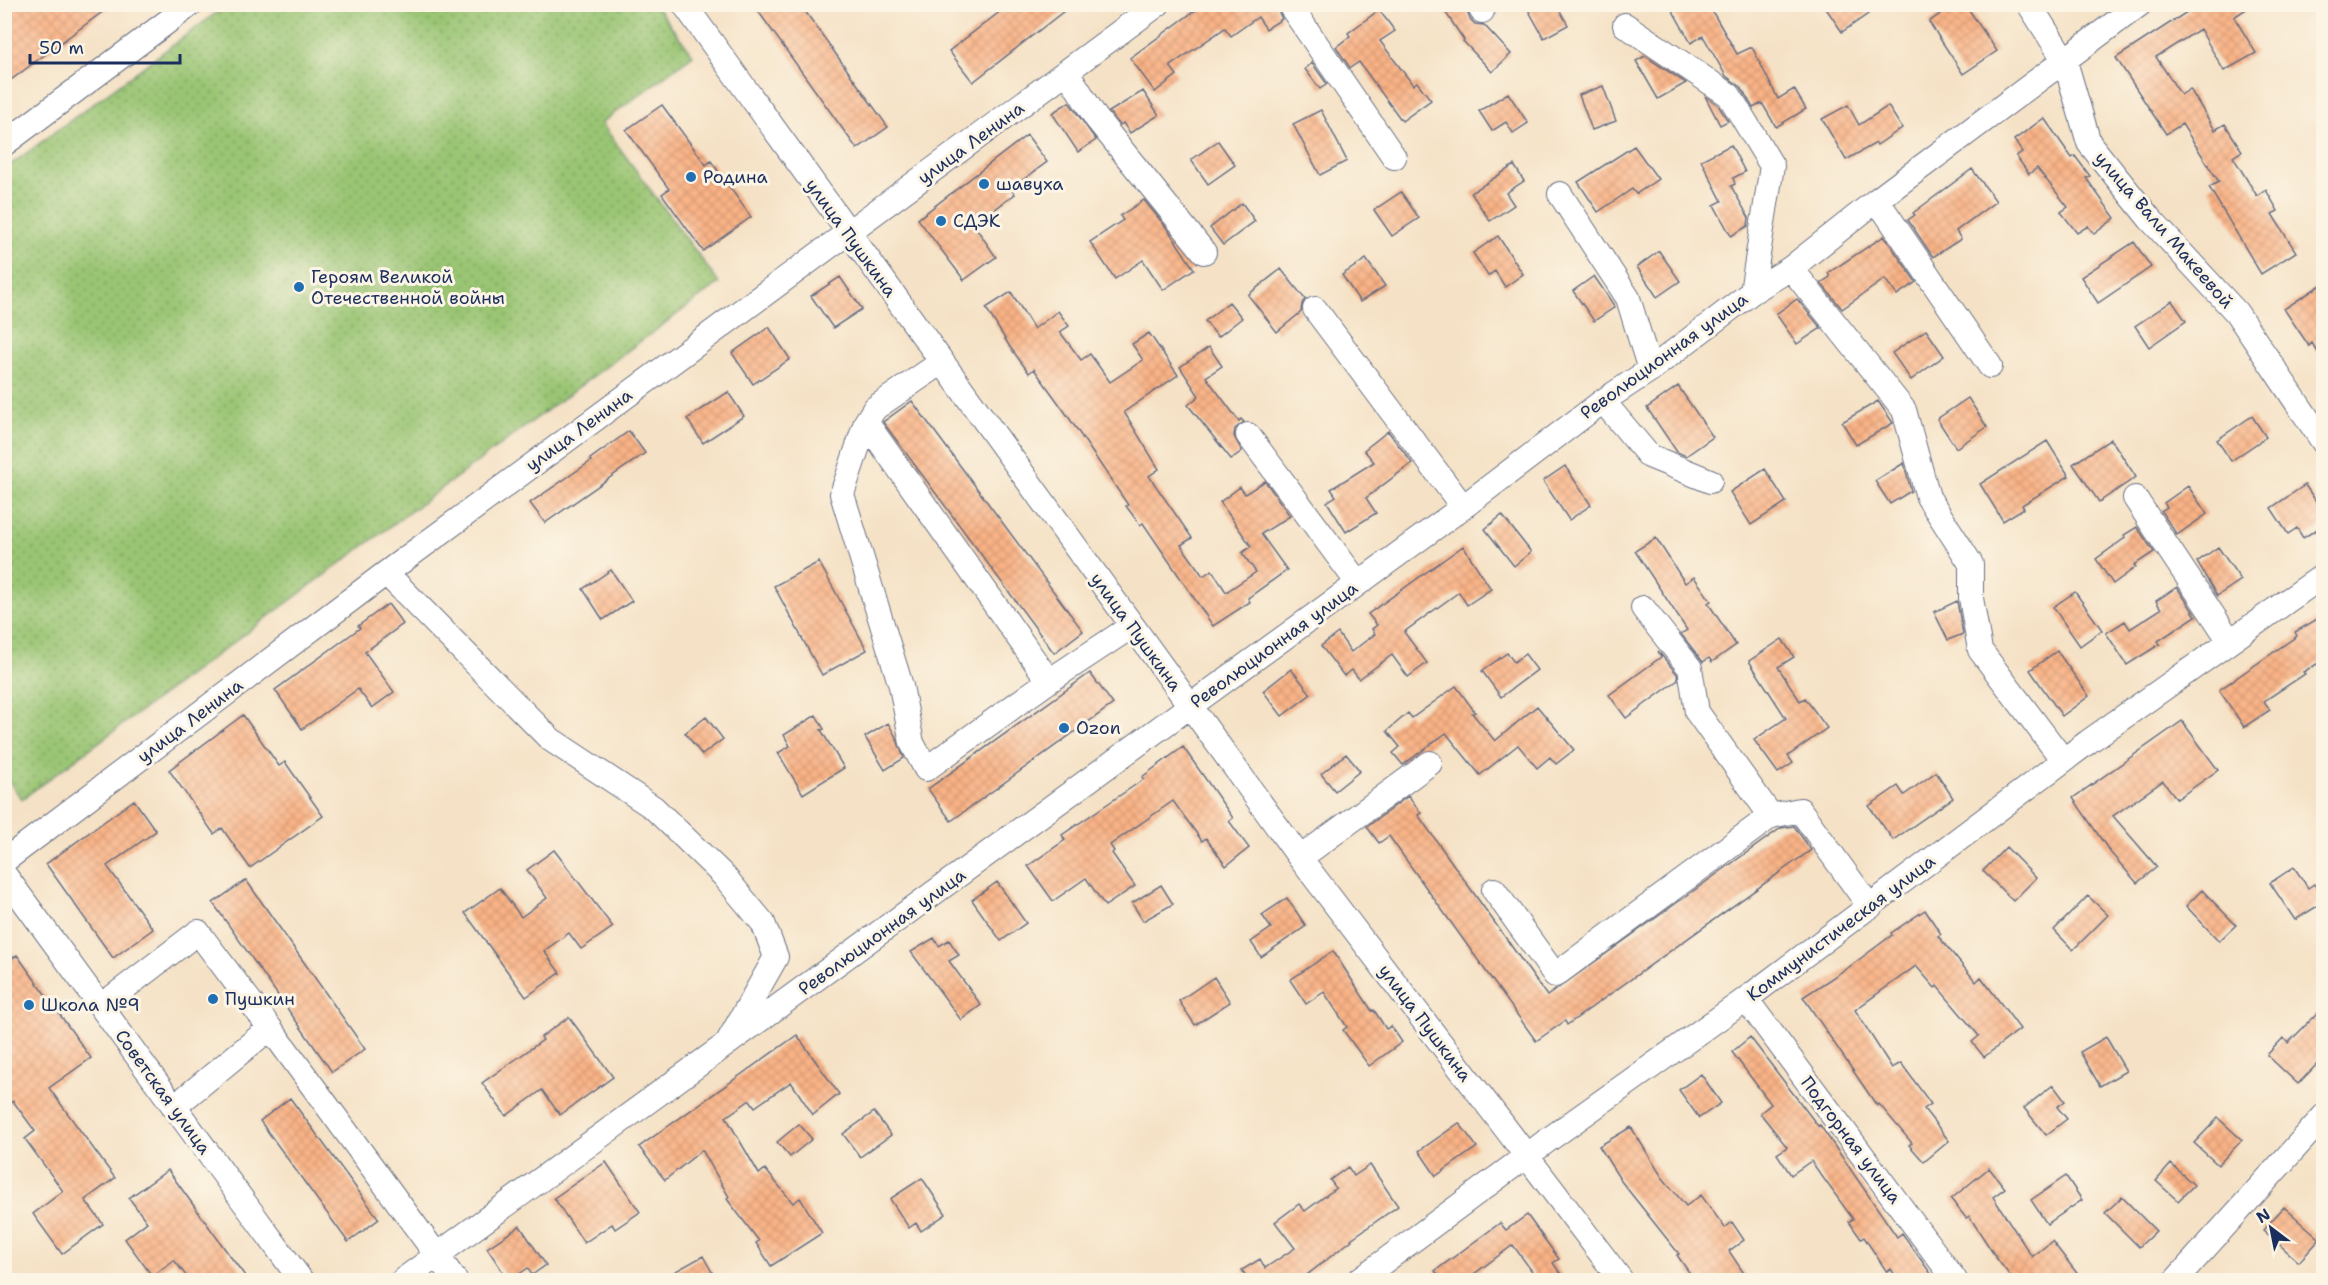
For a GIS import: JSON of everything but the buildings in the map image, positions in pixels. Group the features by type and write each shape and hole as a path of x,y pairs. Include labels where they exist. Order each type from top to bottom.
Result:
{"street":[{"path":"4,144 191,4"},
{"name":"улица Пушкина","path":"684,4 1299,858 1621,1281"},
{"name":"улица Ленина","path":"4,861 386,573 847,232 1068,73 1158,4"},
{"path":"1289,4 1394,157"},
{"name":"улица Вали Макеевой","path":"2029,4 2065,61 2089,143 2150,219 2236,312 2324,443"},
{"name":"Революционная улица","path":"403,1281 1463,507 1603,401 1650,370 1752,292 1791,268 1877,200 2140,4"},
{"path":"1624,25 1729,95 1772,166 1752,292"},
{"path":"1068,73 1095,118 1203,252"},
{"path":"1560,194 1628,298 1650,370"},
{"path":"1877,200 1990,366"},
{"path":"1791,268 1904,410 1928,497 1971,564 1971,598 1980,650 2063,760"},
{"path":"1315,309 1463,507"},
{"path":"942,362 875,408 866,422 842,494 901,686 912,743 926,769 1049,681 1132,626"},
{"path":"1603,401 1649,456 1710,482"},
{"path":"866,422 1049,681"},
{"path":"1248,435 1358,583"},
{"path":"2135,498 2230,640"},
{"path":"386,573 550,739 654,808 724,876 763,923 776,957 726,1046"},
{"name":"Коммунистическая улица","path":"1359,1281 1525,1156 1746,999 2063,760 2324,575"},
{"path":"1643,608 1690,668 1697,712 1771,816"},
{"path":"1299,858 1430,763"},
{"path":"1494,890 1555,975 1771,816 1800,810 1870,907"},
{"name":"Советская улица","path":"4,874 301,1281"},
{"path":"101,1006 198,932 455,1281"},
{"name":"Подгорная улица","path":"1746,999 1955,1281"},
{"path":"174,1107 270,1028"},
{"path":"2176,1281 2324,1116"}],"green space":[{"path":"227,5 655,5 693,55 601,123 719,283 22,799 4,775 5,169"}],"place":[{"name":"Родина","path":"691,177"},
{"name":"шавуха","path":"984,184"},
{"name":"СДЭК","path":"941,221"},
{"name":"Героям Великой Отечественной войны","path":"299,287"},
{"name":"Ozon","path":"1064,728"},
{"name":"Пушкин","path":"213,999"},
{"name":"Школа №9","path":"29,1005"}]}
